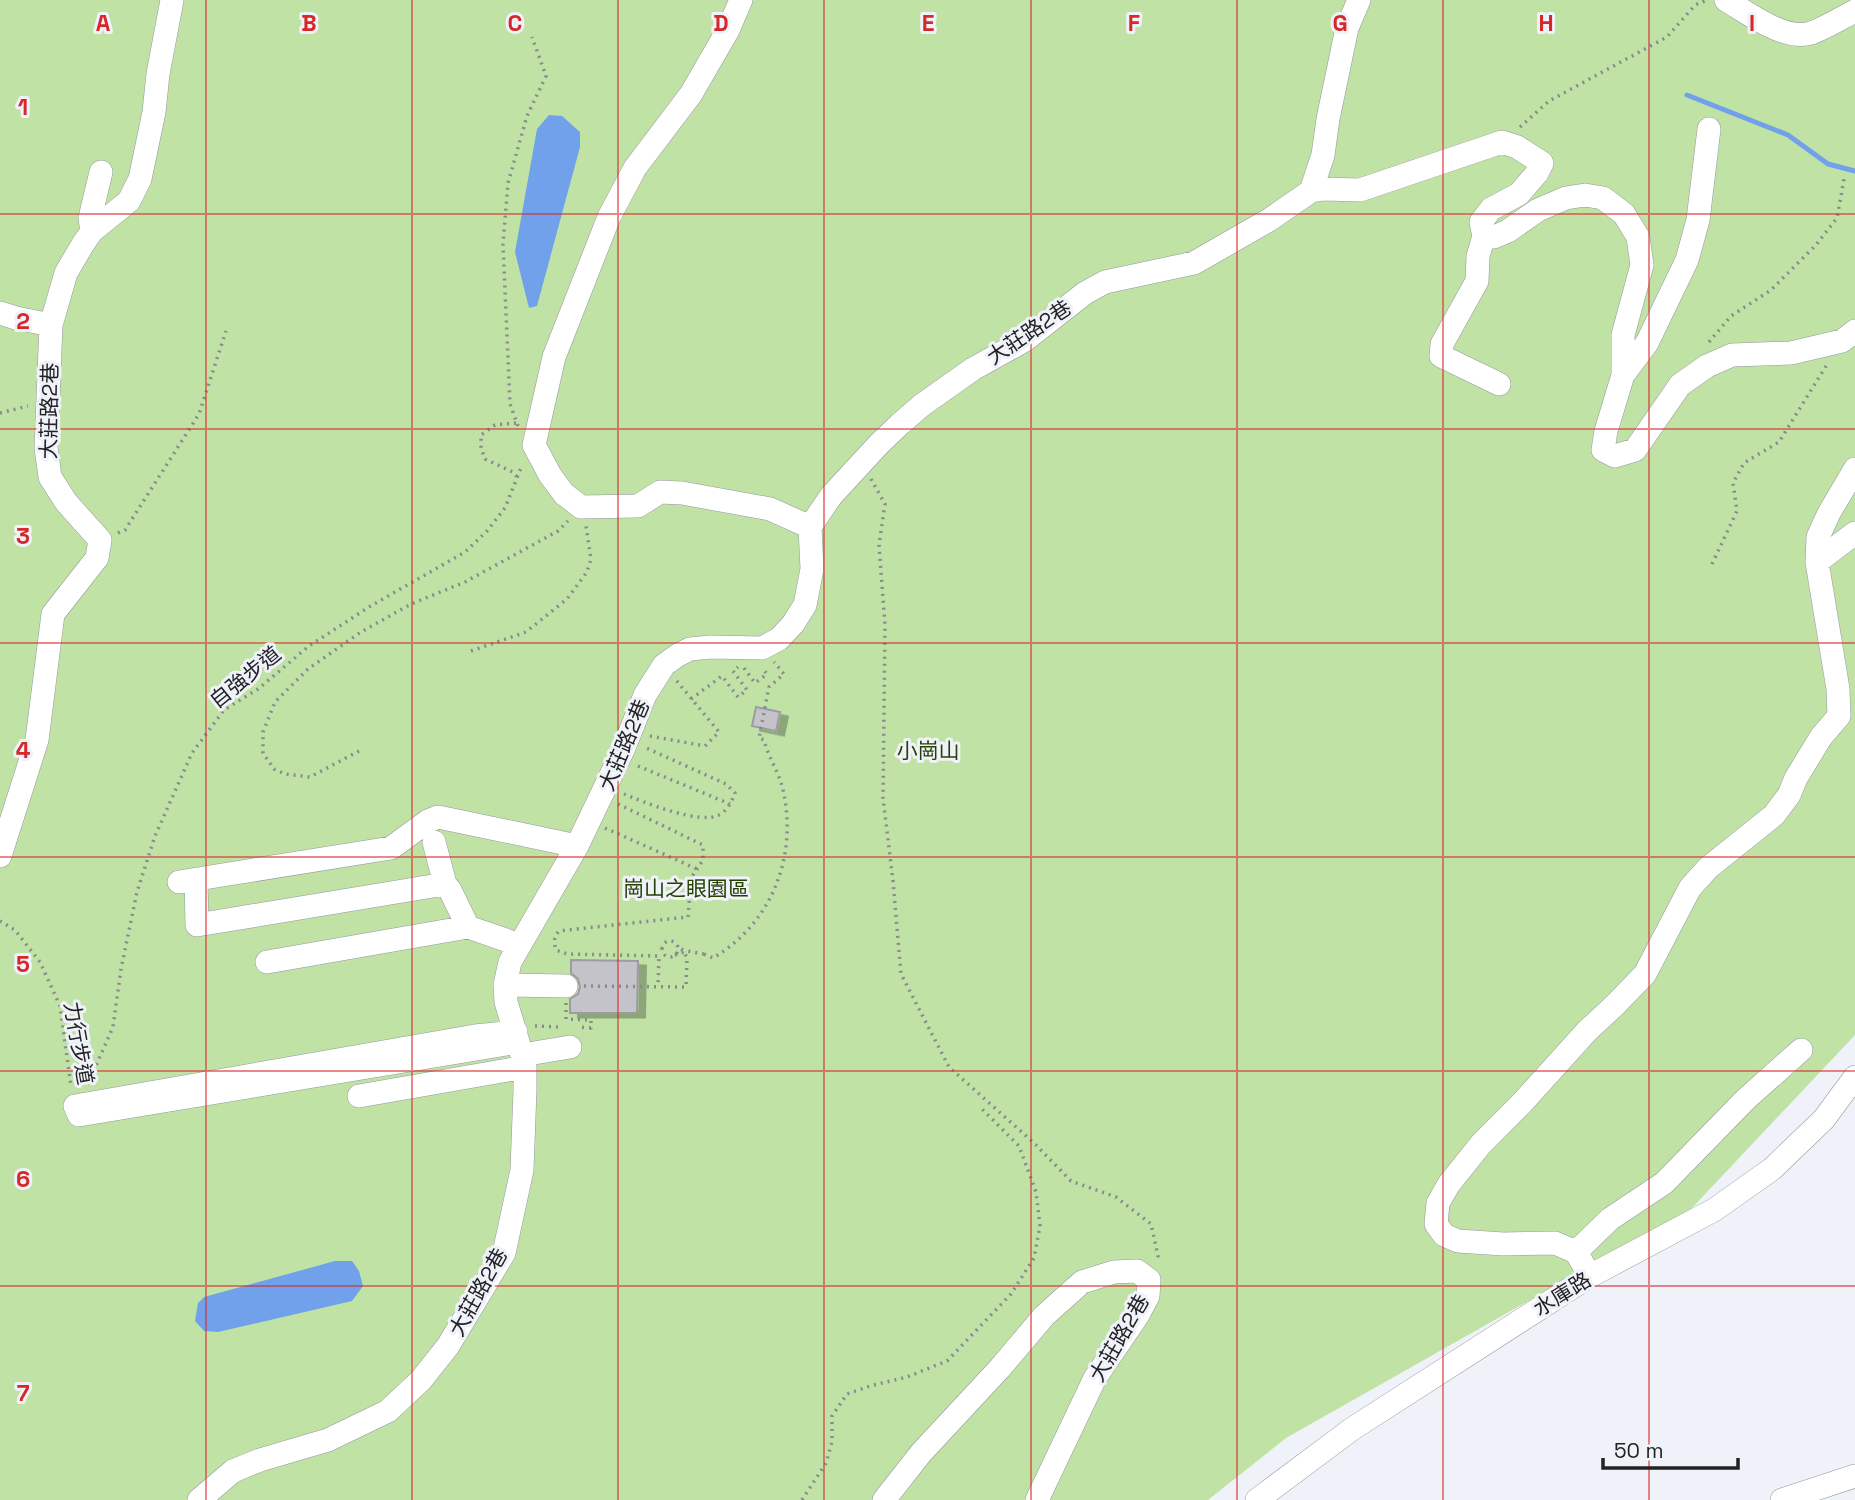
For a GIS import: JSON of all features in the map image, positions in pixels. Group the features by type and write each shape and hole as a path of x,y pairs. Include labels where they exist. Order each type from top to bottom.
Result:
{"street":[{"name":"大莊路2巷","path":"100,540 65,502 50,477 46,448 51,325 66,273 92,231 129,201 140,179 172,0"},
{"path":"741,0 728,30 691,94 635,169 609,216 554,357 534,445 564,494 581,507 638,506 660,492 682,493 770,509 810,527"},
{"path":"1359,0 1348,28 1323,155 1311,191 1360,190 1502,142 1517,147 1542,163 1519,194 1491,209 1481,222 1484,236 1478,256 1477,281 1441,344 1441,356 1499,384"},
{"path":"1726,0 1768,25 1799,35 1811,33 1855,11"},
{"path":"1623,375 1647,343 1687,260 1698,220 1709,129"},
{"path":"92,231 90,218 101,172"},
{"name":"大莊路2巷","path":"199,1500 233,1471 327,1440 388,1410 421,1380 448,1346 504,1254 522,1170 524,1129 519,1044 506,1002 505,985 510,962 636,742 645,695 664,665 690,649 762,648 779,639 805,605 812,569 810,527 831,496 879,444 922,405 973,369 1025,340 1085,293 1105,282 1194,263 1311,191"},
{"path":"1484,236 1494,237 1508,231 1538,210 1566,198 1586,195 1603,198 1624,215 1638,237 1642,265 1623,335 1623,375 1603,450 1615,456 1635,450 1680,385 1707,366 1732,355 1791,353 1849,336"},
{"path":"0,313 51,325"},
{"path":"1590,1276 1576,1252 1555,1243 1458,1241 1444,1235 1436,1224 1438,1203 1449,1184 1481,1144 1587,1031 1645,974 1690,888 1708,868 1774,815 1821,737 1847,709 1838,689 1818,562 1818,537 1855,469"},
{"path":"1818,562 1855,533"},
{"path":"0,856 6,820 37,740 53,614 97,558 100,540"},
{"path":"445,884 197,925 187,881 391,848 428,821 438,817 577,846"},
{"path":"434,842 445,884 468,927"},
{"path":"267,962 468,927 520,945"},
{"path":"505,985 566,986"},
{"path":"359,1096 519,1044"},
{"path":"75,1106 79,1115 519,1044 570,1047"},
{"path":"1576,1252 1610,1219 1664,1183 1746,1099 1801,1050"},
{"name":"水庫路","path":"1256,1500 1352,1429 1590,1276 1714,1210 1772,1169 1824,1119 1855,1077"},
{"name":"大莊路2巷","path":"884,1500 921,1453 1044,1316 1082,1282 1114,1272 1137,1271 1149,1280 1148,1296 1095,1378 1037,1500"},
{"path":"1782,1500 1855,1476"}],"path":[{"path":"1502,142 1549,101 1667,37 1695,5 1707,0"},
{"path":"532,37 546,76 527,116 508,183 503,244 510,404 516,424 534,445"},
{"path":"1706,345 1731,316 1771,290 1815,245 1837,218 1844,179"},
{"path":"100,540 125,530 199,414 226,331"},
{"path":"1712,565 1737,511 1733,483 1744,463 1779,442 1849,336"},
{"path":"0,413 47,401"},
{"path":"516,424 495,425 481,435 481,448 485,459 513,472 518,478"},
{"name":"自強步道","path":"75,1106 82,1098 113,1027 121,969 137,892 156,836 192,753 224,710 258,689 309,646 369,607 465,552 505,508 525,455 534,445"},
{"path":"862,463 884,504 879,545 884,625 883,798 901,974 950,1067 1034,1143 1071,1181 1116,1197 1151,1224 1158,1256 1149,1280"},
{"path":"471,652 526,632 567,599 587,572 591,559 588,532 581,507"},
{"path":"359,751 310,777 285,774 274,769 262,753 262,732 275,702 308,669 360,632 411,604 465,582 558,531 581,507"},
{"path":"519,1044 591,1028 591,1020 566,1019 566,986 685,987 687,958 683,950 676,943 672,941 664,944 662,949 670,957 674,956 687,951 713,958 743,935 765,909 784,864 787,830 783,792 764,740 759,738 769,687 784,674 771,658"},
{"path":"636,742 647,736 705,746 719,733 664,665"},
{"path":"691,699 722,676 738,696 747,690 733,671 742,665 755,683 767,674 761,665"},
{"path":"636,742 638,766 730,804"},
{"path":"616,791 668,811 708,817 719,815 730,804 735,793 726,784 636,742"},
{"path":"613,801 703,845 703,860 691,878 688,916 559,931 554,943 556,950 567,954 659,956 658,987"},
{"path":"590,822 697,869"},
{"name":"力行步道","path":"0,922 15,930 40,962 60,1006 75,1106"},
{"path":"674,956 678,947"},
{"path":"802,1500 826,1463 832,1442 832,1416 847,1394 907,1377 947,1361 1011,1294 1034,1258 1040,1226 1036,1192 1018,1146 982,1110"}],"green space":[{"name":"小崗山","path":"0,0 1855,0 1855,1035 1691,1209 1286,1438 1208,1500 0,1500"}],"water":[{"path":"549,115 562,116 580,132 580,147 537,306 529,308 515,252 537,129"},
{"path":"335,1261 352,1261 359,1271 363,1286 352,1301 218,1332 204,1331 195,1321 198,1303 204,1297"}],"building":[{"path":"756,707 780,712 776,731 752,726"},
{"path":"571,960 638,961 637,1013 570,1013 570,999 578,994 580,987 578,979 571,973"}],"waterway":[{"path":"1687,95 1788,135 1828,164 1855,171"}],"park label":[{"name":"崗山之眼園區","path":"686,888"}]}
